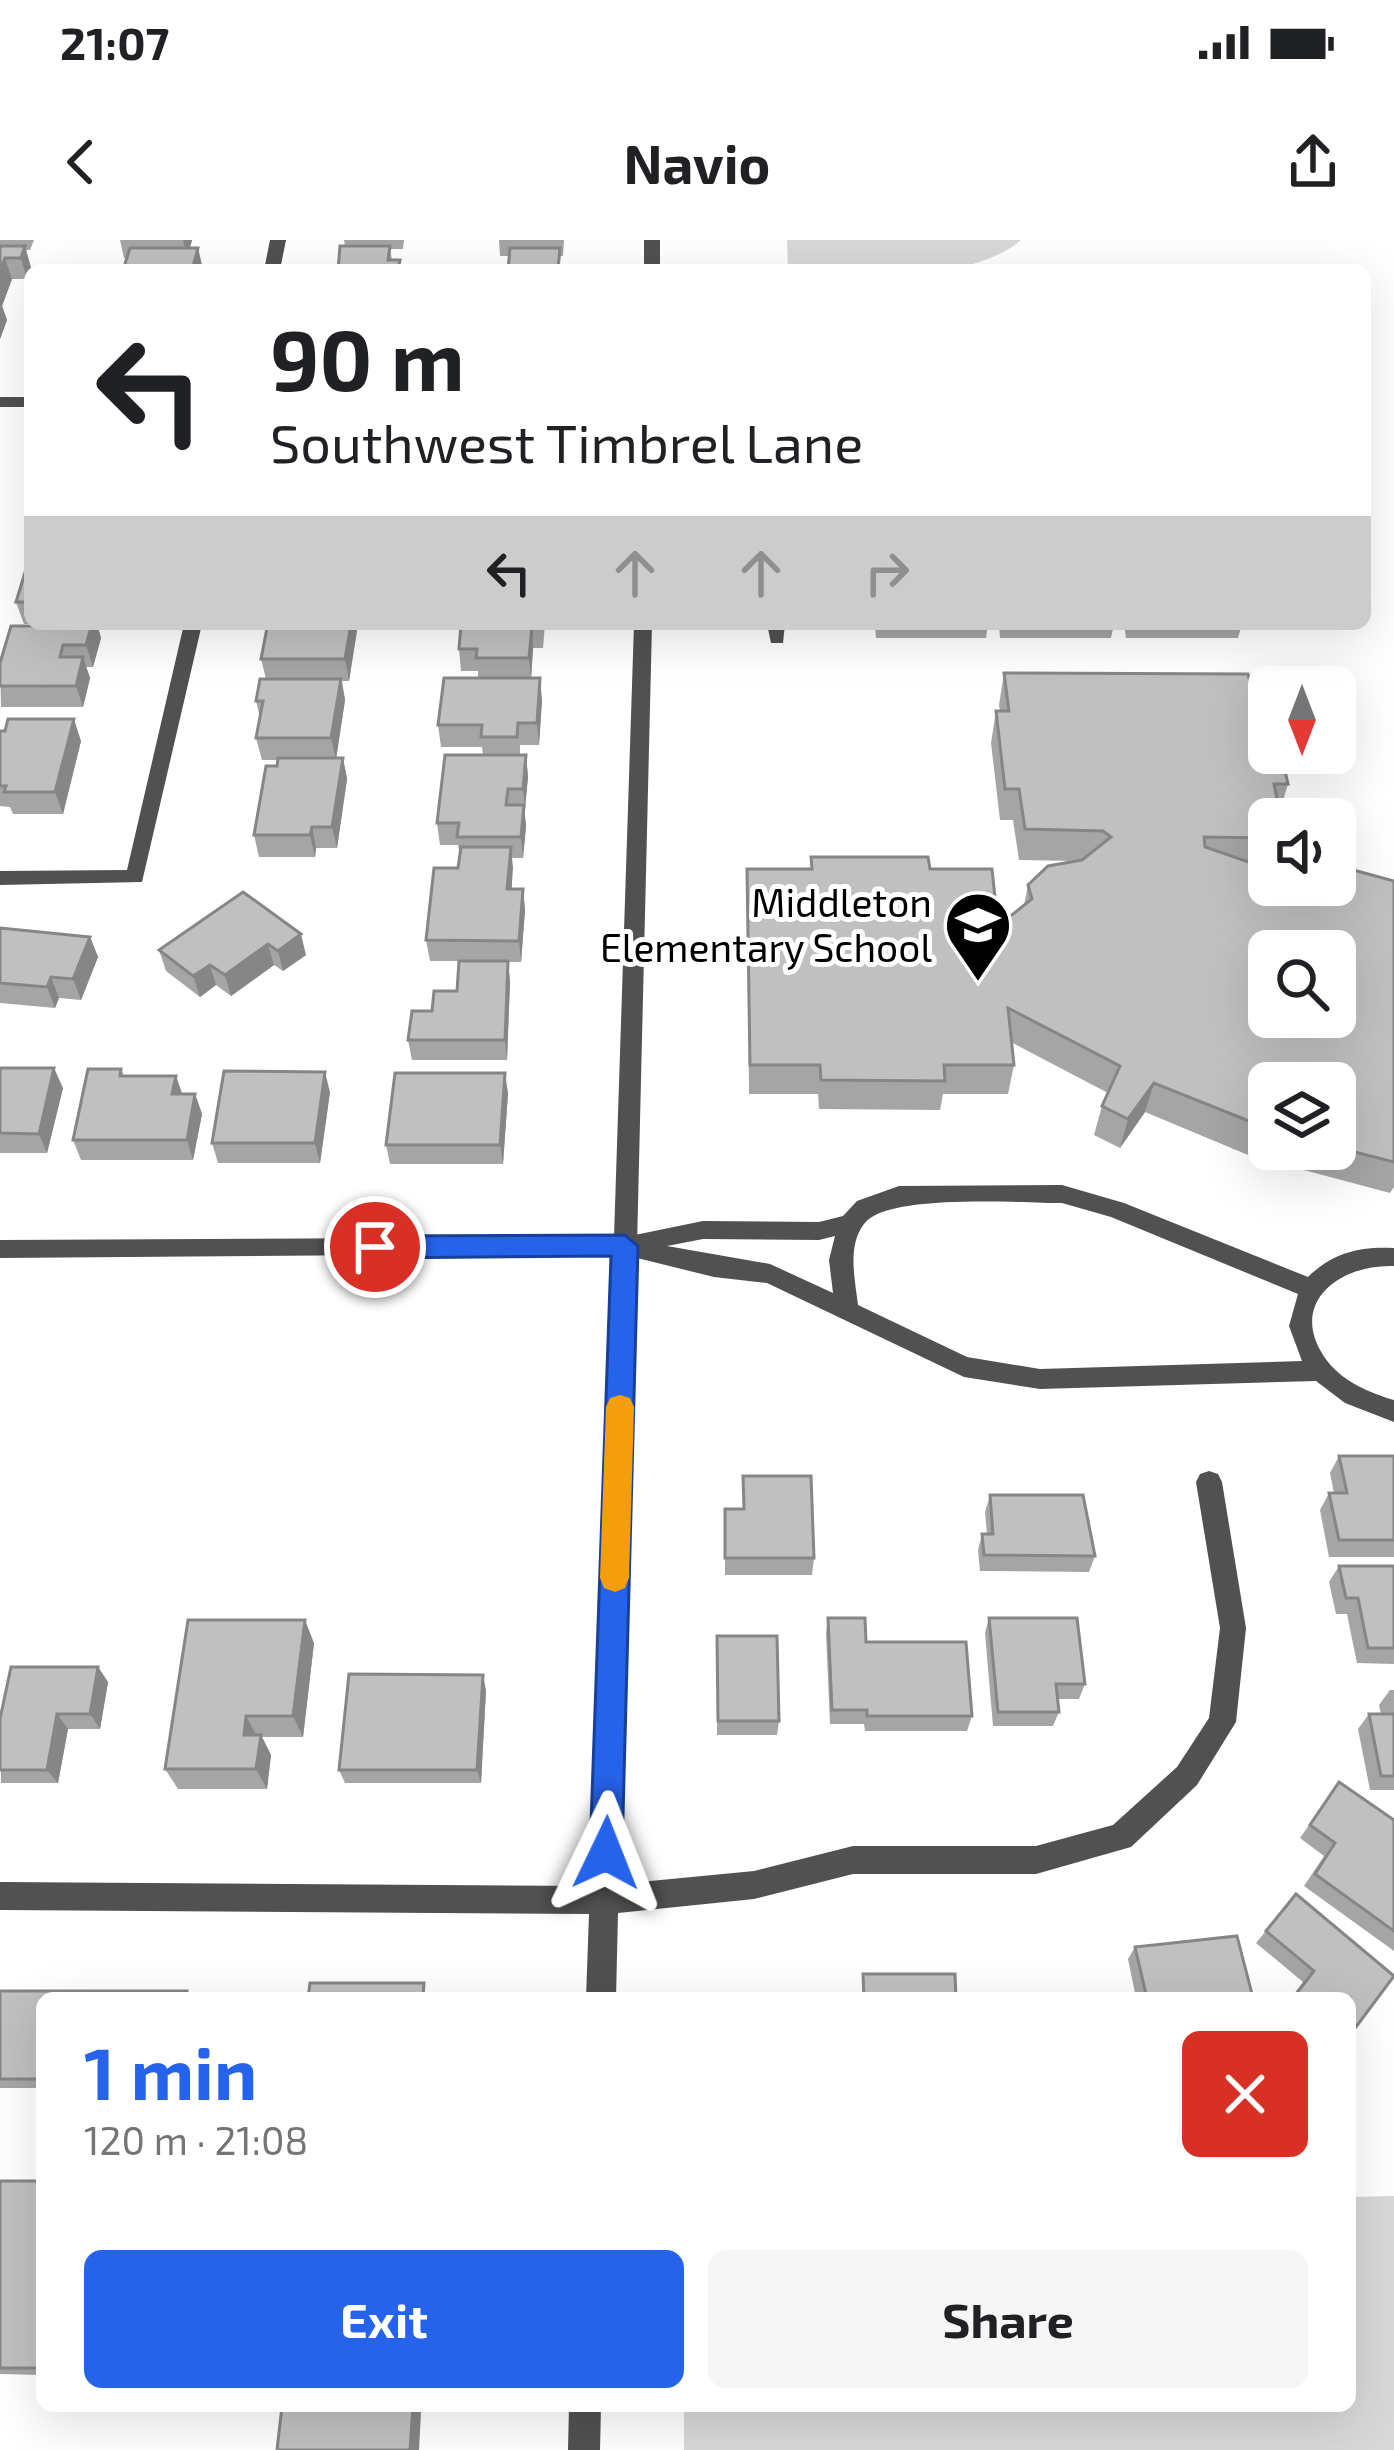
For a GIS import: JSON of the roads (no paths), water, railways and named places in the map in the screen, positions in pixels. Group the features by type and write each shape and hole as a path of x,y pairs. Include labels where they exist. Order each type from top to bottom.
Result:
{"street":[{"path":"0,878 135,878 193,630"},
{"path":"601,1992 643,630"},
{"path":"846,1308 841,1260 850,1223 865,1207 899,1195 1062,1194 1116,1209 1309,1288"},
{"path":"0,1249 625,1246 703,1230 819,1231 850,1223"},
{"path":"625,1246 714,1268 770,1274 964,1367 1040,1379 1321,1371"},
{"path":"1394,1257 1363,1256 1331,1268 1309,1288 1301,1329 1321,1371 1359,1400 1394,1411"},
{"path":"0,1896 604,1900 754,1885 853,1860 1036,1860 1121,1837 1187,1776 1222,1722 1233,1628 1209,1482"},
{"path":"584,2450 585,2412"}],"place":[{"name":"Middleton Elementary School","path":"978,984"}]}
